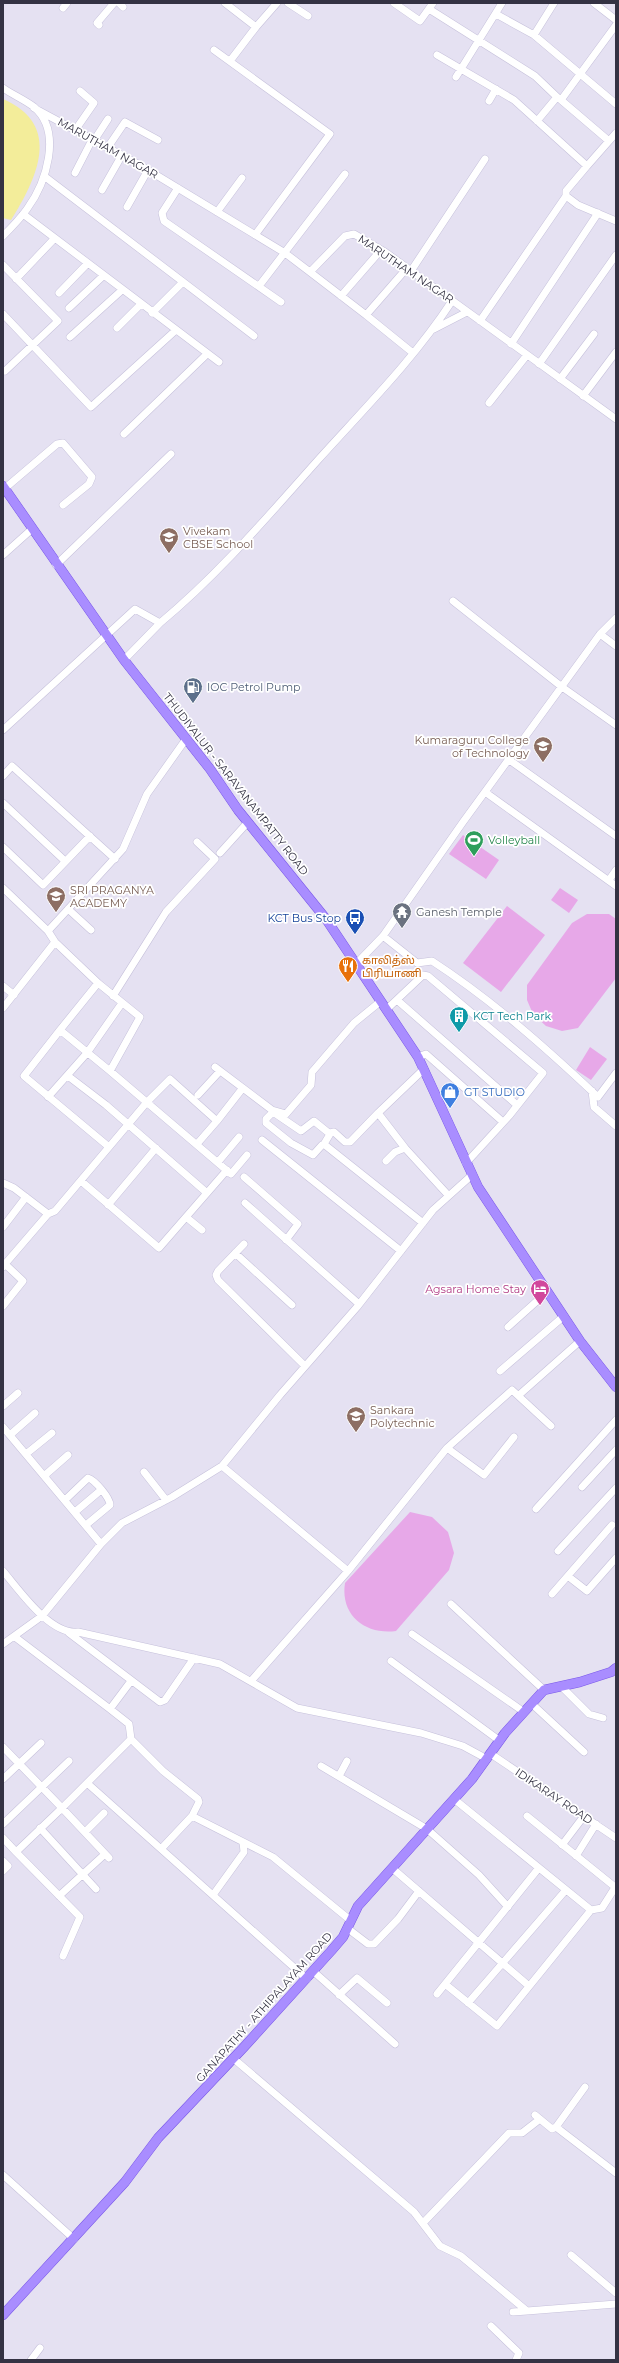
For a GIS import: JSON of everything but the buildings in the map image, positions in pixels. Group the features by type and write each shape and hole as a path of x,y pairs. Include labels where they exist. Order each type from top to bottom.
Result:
{"main road":[{"name":"THUDIYALUR - SARAVANAMPATTY ROAD","path":"4,488 124,660 186,739 248,822 326,919 418,1057 472,1175 580,1341 616,1387"},
{"path":"544,1690 592,1678 611,1672 616,1668"},
{"name":"GANAPATHY - ATHIPALAYAM ROAD","path":"3,2315 125,2182 158,2138 234,2059 343,1937 358,1906 454,1800 500,1741 544,1690"}],"street":[{"path":"99,26 97,23 114,3"},
{"path":"225,3 256,27"},
{"path":"230,61 256,27 277,3"},
{"path":"288,3 308,16"},
{"path":"394,3 420,21 431,6 479,40 536,76 559,99 609,141"},
{"path":"456,77 502,3"},
{"path":"534,35 554,3"},
{"path":"594,3 616,20"},
{"path":"496,14 534,35 616,104"},
{"path":"537,121 559,99 580,74 616,25"},
{"path":"214,50 330,134 255,235"},
{"path":"437,55 514,100 587,166"},
{"path":"489,101 496,89"},
{"name":"MARUTHAM NAGAR","path":"4,90 148,170 286,253 310,272 345,236 354,234 381,250 613,418"},
{"path":"76,129 94,103 80,90"},
{"path":"5,231 23,214 44,176 50,144 47,128 34,108"},
{"path":"75,172 94,139 108,119"},
{"path":"108,147 125,122 158,140"},
{"path":"480,321 566,196 566,191 616,133"},
{"path":"102,190 122,155"},
{"path":"366,315 409,270 485,159"},
{"path":"127,206 148,170"},
{"path":"259,286 286,253 345,174"},
{"path":"44,176 254,336"},
{"path":"217,212 242,178"},
{"path":"178,188 162,213 164,221 281,302"},
{"path":"566,196 578,205 616,221"},
{"path":"511,344 598,213"},
{"path":"23,214 218,362"},
{"path":"16,279 54,239"},
{"path":"341,296 381,250"},
{"path":"539,364 616,255"},
{"path":"59,293 87,264"},
{"path":"3,265 58,321 5,371"},
{"path":"310,272 413,353"},
{"path":"69,308 103,276"},
{"path":"152,313 183,282"},
{"path":"70,337 122,290"},
{"path":"124,660 160,623 186,602 239,546 434,329 452,301"},
{"path":"117,328 141,304"},
{"path":"434,329 467,312"},
{"path":"5,320 32,345 91,407 176,330"},
{"path":"560,379 594,334"},
{"path":"583,396 616,352"},
{"path":"124,434 207,354"},
{"path":"489,403 527,355"},
{"path":"4,488 57,444 63,443 92,477 89,484 63,505"},
{"path":"56,564 171,454"},
{"path":"3,554 32,529"},
{"path":"453,601 562,687 616,725"},
{"path":"3,730 135,609 160,623"},
{"path":"356,964 383,936 508,759 600,634 616,618"},
{"path":"600,634 616,646"},
{"path":"48,931 123,849 146,794 186,739"},
{"path":"508,759 616,836"},
{"path":"3,776 12,766 115,858"},
{"path":"485,792 616,886"},
{"path":"3,803 65,862"},
{"path":"220,853 248,822"},
{"path":"3,847 43,885 90,836"},
{"path":"113,996 166,912 215,859 197,842"},
{"path":"609,880 616,870"},
{"path":"3,888 48,931 55,942 98,983 140,1017 110,1071"},
{"path":"68,909 91,930"},
{"path":"383,936 417,963 432,961 456,977 544,1047 592,1091 596,1098"},
{"path":"3,1008 55,942"},
{"path":"386,1009 423,975 428,976 532,1062 543,1073 503,1122 466,1162"},
{"path":"98,983 24,1076 109,1147"},
{"path":"3,986 14,995"},
{"path":"397,1000 517,1105"},
{"path":"198,1095 217,1069 272,1110 286,1114 310,1085 312,1072 354,1023 381,1001"},
{"path":"48,1097 87,1053 122,1003"},
{"path":"60,1030 231,1174 247,1155"},
{"path":"418,1057 426,1054 503,1122"},
{"path":"291,1143 301,1131 314,1121 330,1133 334,1132 345,1142 350,1142 424,1069"},
{"path":"616,1073 596,1098 594,1107 616,1126"},
{"path":"68,1076 129,1124 207,1193"},
{"path":"3,1306 23,1281 4,1265 48,1214 55,1210 81,1181 147,1102 170,1079 217,1121"},
{"path":"197,1144 242,1089"},
{"path":"301,1131 273,1112 271,1113 266,1124 291,1143 313,1155 324,1144 330,1133"},
{"path":"378,1113 405,1148 448,1195"},
{"path":"218,1162 239,1137"},
{"path":"262,1140 401,1250"},
{"path":"324,1144 423,1223"},
{"path":"108,1205 156,1148"},
{"path":"386,1161 395,1152 405,1148"},
{"path":"81,1181 159,1248 227,1170"},
{"path":"4,1642 14,1637 42,1616 101,1544 122,1523 166,1500 222,1466 359,1304 423,1223 448,1195 472,1175"},
{"path":"244,1177 298,1224 286,1240"},
{"path":"3,1183 6,1183 48,1214"},
{"path":"3,1227 26,1197"},
{"path":"245,1203 359,1304"},
{"path":"186,1217 202,1230"},
{"path":"244,1244 218,1272 216,1275 218,1280 305,1366"},
{"path":"235,1254 292,1305"},
{"path":"508,1327 547,1292"},
{"path":"500,1371 564,1316"},
{"path":"519,1394 580,1341"},
{"path":"251,1681 348,1571 447,1448 512,1390 519,1394 551,1426"},
{"path":"3,1406 18,1393"},
{"path":"10,1435 35,1413"},
{"path":"536,1509 616,1420"},
{"path":"3,1427 101,1544"},
{"path":"26,1454 52,1433"},
{"path":"447,1448 484,1475 514,1437"},
{"path":"582,1487 616,1450"},
{"path":"44,1476 68,1455"},
{"path":"222,1466 348,1571"},
{"path":"144,1472 166,1500"},
{"path":"65,1500 88,1478 94,1481 109,1499 110,1505 86,1525"},
{"path":"558,1551 616,1488"},
{"path":"75,1512 101,1490"},
{"path":"552,1594 615,1525"},
{"path":"569,1577 587,1591 616,1558"},
{"path":"3,1571 42,1616 69,1633 160,1702 165,1700 194,1658"},
{"path":"451,1604 544,1690"},
{"name":"IDIKARAY ROAD","path":"69,1633 78,1632 220,1664 297,1708 421,1733 463,1746 489,1756 616,1838"},
{"path":"412,1634 524,1712"},
{"path":"14,1637 129,1724 132,1731 131,1738 87,1784 16,1852"},
{"path":"391,1661 500,1741"},
{"path":"110,1709 131,1681"},
{"path":"561,1686 589,1714 603,1718"},
{"path":"532,1704 584,1752"},
{"path":"131,1738 163,1770 198,1799 199,1802 192,1816 161,1849"},
{"path":"3,1779 41,1743"},
{"path":"3,1746 107,1856 83,1874 59,1896"},
{"path":"3,1824 41,1786 69,1761"},
{"path":"338,1776 347,1761"},
{"path":"321,1766 427,1829 479,1875 508,1906"},
{"path":"87,1784 213,1895 310,1975 340,1995 395,2044"},
{"path":"454,1800 500,1835 538,1869 591,1910"},
{"path":"85,1832 104,1813"},
{"path":"192,1816 273,1856 368,1944 374,1944 398,1919 419,1891"},
{"path":"445,1984 497,2026 591,1910 602,1908 616,1886 527,1816"},
{"path":"562,1845 584,1816"},
{"path":"576,1856 596,1824"},
{"path":"40,1828 96,1889"},
{"path":"3,1838 80,1917 63,1956"},
{"path":"213,1895 244,1852 243,1842"},
{"path":"3,1861 8,1866 3,1871"},
{"path":"392,1868 529,1986"},
{"path":"437,1994 538,1869"},
{"path":"468,2003 565,1891"},
{"path":"340,1995 357,1978 387,2003"},
{"path":"234,2059 424,2222 440,2246 461,2256 527,2311"},
{"path":"424,2222 509,2132 520,2134 538,2117 552,2129 556,2127 586,2086"},
{"path":"556,2127 616,2173"},
{"path":"3,2174 74,2238"},
{"path":"570,2255 616,2293"},
{"path":"513,2312 616,2304"},
{"path":"492,2326 519,2353 516,2360"},
{"path":"31,2360 40,2348"}],"shaded area":[{"path":"3,99 22,110 33,123 39,138 39,154 36,170 21,204 11,220 3,218"},
{"name":"Volleyball","path":"463,835 499,860 486,879 449,854"},
{"path":"560,888 578,900 569,913 551,900"},
{"path":"507,906 545,935 501,992 463,963"},
{"path":"587,914 609,914 616,919 616,978 578,1028 562,1031 546,1026 533,1014 527,1000 527,985 572,923"},
{"path":"590,1047 607,1059 591,1080 576,1070"},
{"path":"410,1512 432,1517 448,1532 454,1553 449,1570 396,1631 374,1630 357,1620 346,1605 344,1594 345,1583"}],"place":[{"name":"Vivekam CBSE School","path":"169,554"},
{"name":"IOC Petrol Pump","path":"193,704"},
{"name":"Kumaraguru College of Technology","path":"543,763"},
{"name":"Volleyball","path":"474,857"},
{"name":"SRI PRAGANYA ACADEMY","path":"56,913"},
{"name":"Ganesh Temple","path":"402,929"},
{"name":"KCT Bus Stop","path":"355,935"},
{"name":"காலித்ஸ் பிரியாணி","path":"348,983"},
{"name":"KCT Tech Park","path":"459,1033"},
{"name":"GT STUDIO","path":"450,1109"},
{"name":"Agsara Home Stay","path":"540,1306"},
{"name":"Sankara Polytechnic","path":"356,1433"}]}
